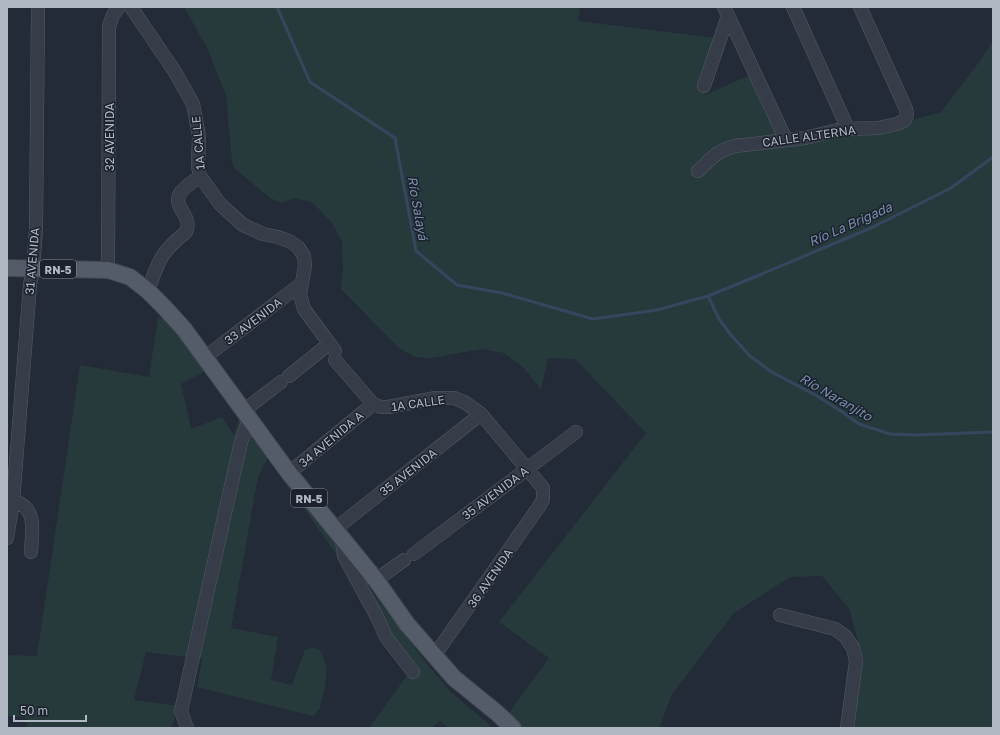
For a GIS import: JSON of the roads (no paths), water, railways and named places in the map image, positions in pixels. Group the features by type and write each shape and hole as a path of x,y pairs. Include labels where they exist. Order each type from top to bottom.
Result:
{"main road":[{"name":"RN-5","path":"7,268 108,270 130,277 141,284 176,320 289,473 376,580 407,624 454,678 513,728"}],"street":[{"name":"31 AVENIDA","path":"7,538 13,500 30,285 33,269 36,230 38,7"},
{"name":"32 AVENIDA","path":"108,270 109,26 113,15 119,7"},
{"name":"1A CALLE","path":"131,7 175,72 193,104 199,136 198,166 200,176 220,204 243,225 263,234 289,241 298,247 304,256 305,266 300,294 304,309 333,352 373,404 381,407 388,407 436,398 454,398 464,402 481,414 543,488 543,500"},
{"path":"793,7 848,129"},
{"name":"CALLE ALTERNA","path":"698,171 710,158 726,148 817,136 848,129 878,128 903,121 906,118 907,115 901,99 860,7"},
{"path":"704,86 728,10"},
{"path":"728,10 786,140"},
{"path":"148,291 163,253 186,232 187,229 187,218 178,202 179,194 200,176"},
{"name":"33 AVENIDA","path":"204,358 301,284"},
{"path":"187,728 181,711 246,415 285,379 333,352"},
{"name":"34 AVENIDA A","path":"289,473 373,404"},
{"name":"35 AVENIDA","path":"338,535 481,414"},
{"name":"35 AVENIDA A","path":"376,580 576,432"},
{"path":"13,500 21,503 29,511 32,523 31,552"},
{"name":"36 AVENIDA","path":"434,656 468,610 543,500"},
{"path":"338,535 344,556 377,617 386,637 413,672"},
{"path":"780,615 836,629 846,636 853,648 856,661 847,728"}],"waterway":[{"name":"Río Salayá","path":"277,7 310,82 395,138 416,251 457,285 502,293 593,319 657,310 708,296 750,279 873,227 951,188 993,157"},
{"name":"Río Naranjito","path":"708,296 719,319 750,356 770,371 817,396 859,424 890,434 914,435 993,432"}],"water label":[{"name":"Río La Brigada","path":"850,224"}]}
